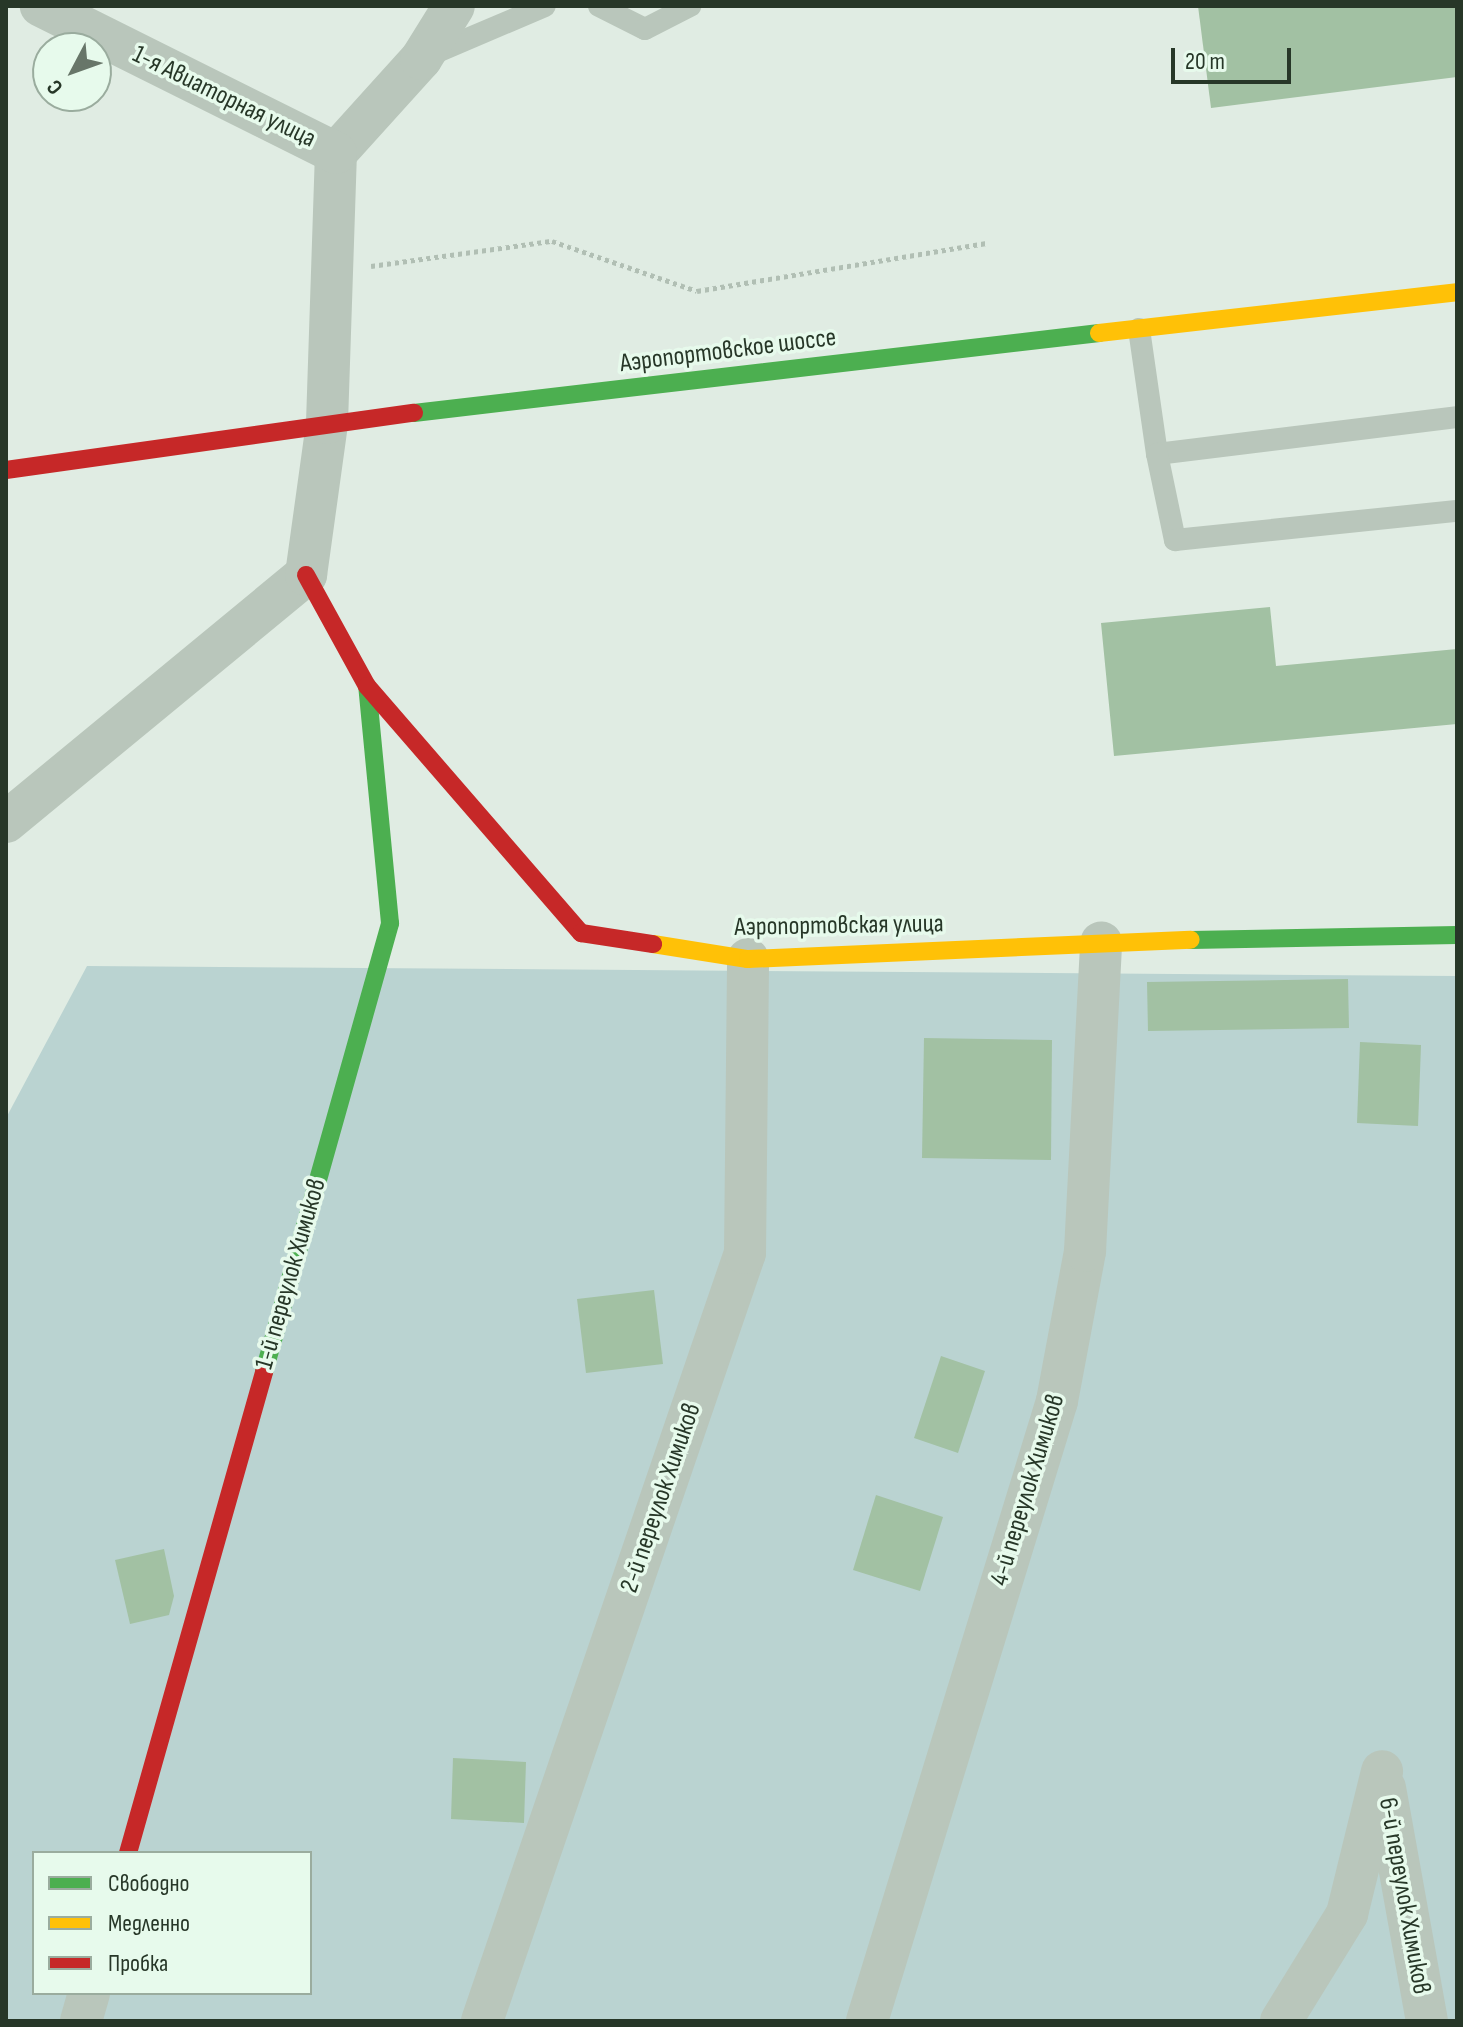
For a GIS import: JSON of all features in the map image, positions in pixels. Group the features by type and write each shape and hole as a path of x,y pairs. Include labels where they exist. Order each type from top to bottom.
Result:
{"street":[{"name":"1-я Авиаторная улица","path":"41,6 336,153 327,423 306,575"},
{"path":"336,153 421,59 454,6"},
{"name":"Аэропортовское шоссе","path":"6,470 327,423 1457,292"},
{"path":"6,822 306,575"},
{"name":"Аэропортовская улица","path":"306,575 367,686 581,933 748,959 1101,942 1457,935"},
{"name":"1-й переулок Химиков","path":"129,1851 390,923 367,686"},
{"name":"4-й переулок Химиков","path":"867,2021 1057,1401 1085,1251 1101,942"},
{"name":"2-й переулок Химиков","path":"482,2021 745,1253 748,959"},
{"name":"6-й переулок Химиков","path":"1281,2021 1347,1914 1382,1771 1427,2021"},
{"path":"81,2021 88,1995"}],"lane":[{"path":"421,59 545,6"},
{"path":"599,6 645,29 690,6"},
{"path":"1139,329 1157,454 1175,540 1457,511"},
{"path":"1157,454 1457,417"}],"path":[{"path":"332,271 552,241 697,291 988,243"}],"shaded area":[{"path":"87,966 1457,976 1457,2021 6,2021 6,1118"}],"building":[{"path":"1198,6 1457,6 1457,77 1211,108"},
{"path":"1270,607 1276,666 1457,649 1457,724 1114,756 1101,623"},
{"path":"1348,979 1349,1028 1148,1031 1147,982"},
{"path":"924,1038 1052,1040 1051,1160 922,1158"},
{"path":"1360,1042 1421,1045 1418,1126 1357,1123"},
{"path":"654,1290 663,1364 586,1373 577,1299"},
{"path":"941,1356 985,1371 958,1453 914,1438"},
{"path":"876,1495 943,1517 920,1591 853,1570"},
{"path":"164,1549 174,1596 169,1615 130,1624 115,1560"},
{"path":"453,1758 526,1762 524,1823 451,1819"}],"traffic: fast":[{"path":"414,413 1099,333"},
{"path":"264,1372 390,923 367,686"},
{"path":"1191,940 1457,935"}],"traffic: slow":[{"path":"1099,333 1457,292"},
{"path":"653,944 748,959 1191,940"}],"traffic: jam":[{"path":"6,470 414,413"},
{"path":"306,575 367,686 581,933 653,944"},
{"path":"129,1851 264,1372"}]}
